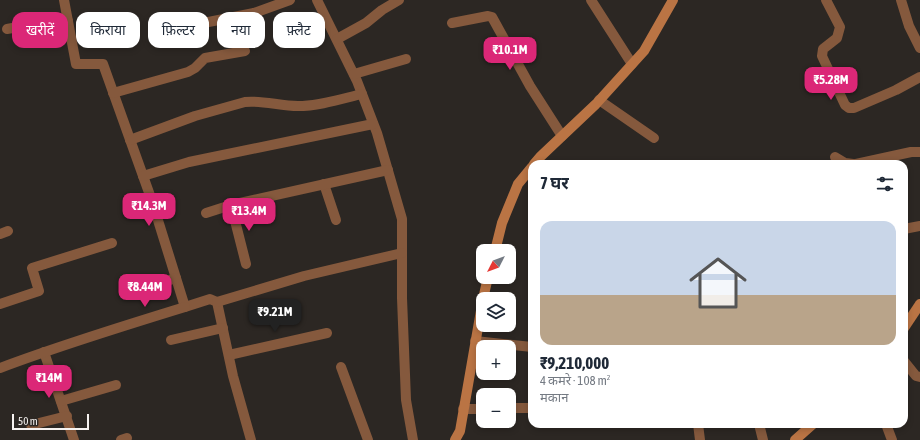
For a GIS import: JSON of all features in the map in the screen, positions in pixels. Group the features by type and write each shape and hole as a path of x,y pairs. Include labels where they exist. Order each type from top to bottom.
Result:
{"street":[{"path":"64,0 66,12"},
{"path":"209,22 254,13 290,0"},
{"path":"317,0 354,74 362,94 388,170 402,219 402,298 406,400 413,440"},
{"path":"337,39 366,24 382,10 398,0"},
{"path":"591,0 632,64"},
{"path":"537,160 599,100 644,51 673,0"},
{"path":"826,0 840,27 838,38 823,49 822,56 845,105 849,108 854,108 896,90 920,77"},
{"path":"901,0 909,26 920,48"},
{"path":"452,23 488,16 492,17 530,86 562,136"},
{"path":"68,21 76,64 103,64 143,176 185,307"},
{"path":"7,29 12,28"},
{"path":"113,93 188,72 209,56 226,55 245,51"},
{"path":"354,74 406,59"},
{"path":"130,140 195,116 244,102 251,101 279,105 307,106 362,94"},
{"path":"599,100 654,138"},
{"path":"143,176 189,162 373,124"},
{"path":"873,160 911,152 920,152"},
{"path":"835,157 840,160"},
{"path":"206,213 231,205 388,170"},
{"path":"497,244 502,223 518,184 528,172"},
{"path":"324,184 336,220"},
{"path":"231,205 246,264"},
{"path":"908,228 920,226"},
{"path":"0,304 39,291 32,268 112,243"},
{"path":"0,368 111,329 210,299 217,302 304,276 402,253"},
{"path":"135,291 176,278"},
{"path":"455,440 460,431 486,284"},
{"path":"217,302 233,376 251,440"},
{"path":"908,322 920,304"},
{"path":"171,340 223,328"},
{"path":"228,355 327,333"},
{"path":"475,341 528,347"},
{"path":"44,352 74,440"},
{"path":"908,366 916,376 920,377"},
{"path":"341,367 368,440"},
{"path":"61,401 116,385"},
{"path":"516,408 528,408"},
{"path":"463,409 476,409"},
{"path":"31,425 66,416"},
{"path":"698,428 700,440"},
{"path":"760,428 763,440"},
{"path":"795,440 808,428"},
{"path":"888,428 892,440"}]}
